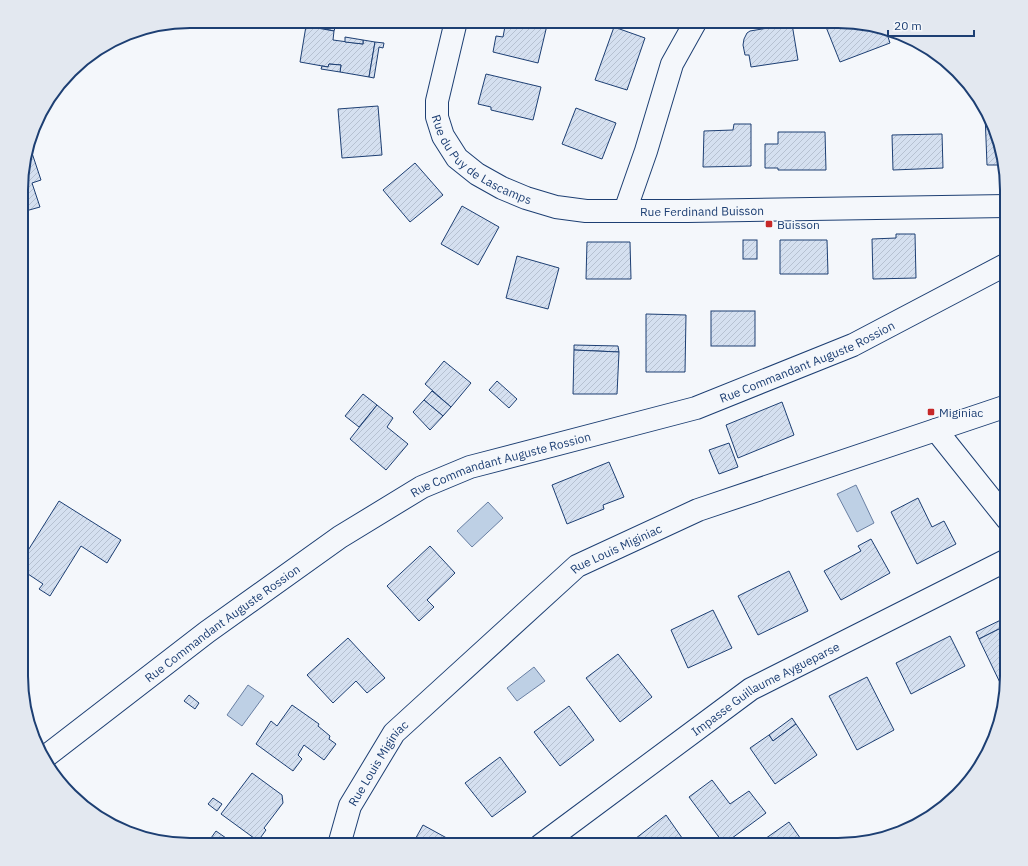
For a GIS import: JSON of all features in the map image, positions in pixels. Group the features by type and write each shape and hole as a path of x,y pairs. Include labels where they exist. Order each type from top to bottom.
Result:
{"street":[{"name":"Rue du Puy de Lascamps","path":"454,28 437,101 436,118 443,136 458,158 477,174 502,188 556,208 586,211 625,211"},
{"name":"Rue Ferdinand Buisson","path":"692,28 672,64 646,151 625,211 1000,206"},
{"name":"Rue Commandant Auguste Rossion","path":"48,754 207,632 334,542 422,487 470,467 696,408 853,345 1000,268"},
{"name":"Rue Louis Miginiac","path":"341,838 350,806 394,733 577,566 698,510 1000,408"},
{"path":"936,430 1000,510"},
{"name":"Impasse Guillaume Aygueparse","path":"550,838 751,689 1000,564"}],"water":[{"path":"856,485 874,523 857,532 837,494"},
{"path":"488,502 503,518 472,547 457,531"},
{"path":"534,667 545,681 517,701 507,688"},
{"path":"248,685 264,696 242,726 227,715"}],"building":[{"path":"306,28 317,28 334,31 333,40 363,44 363,40 375,42 369,77 340,72 341,65 329,64 328,67 300,62"},
{"path":"320,28 335,28 334,31"},
{"path":"505,28 546,28 538,63 493,52 496,36 503,37"},
{"path":"614,28 645,38 627,90 595,80"},
{"path":"768,28 793,28 798,60 751,67 749,55 745,55 743,45 747,33 750,31"},
{"path":"826,28 859,29 888,36 890,43 840,62"},
{"path":"345,37 363,40 363,44 345,42"},
{"path":"375,42 384,43 383,48 379,47 374,78 369,77"},
{"path":"329,64 341,65 340,72 321,69 322,66 328,67"},
{"path":"486,74 541,87 533,120 491,110 491,107 478,104"},
{"path":"378,106 382,155 342,158 338,109"},
{"path":"576,108 616,123 602,159 562,144"},
{"path":"985,123 998,165 987,165"},
{"path":"734,124 751,124 751,166 703,167 704,131 733,130"},
{"path":"778,132 825,132 826,170 778,170 778,168 765,168 765,144 778,144"},
{"path":"942,134 943,168 893,170 892,135"},
{"path":"32,154 41,180 32,183 40,207 28,210 28,179"},
{"path":"415,163 443,195 410,222 383,190"},
{"path":"462,206 499,227 478,265 441,244"},
{"path":"896,234 915,234 916,278 873,279 872,239 896,238"},
{"path":"743,240 757,240 757,259 743,259"},
{"path":"780,240 827,240 828,274 780,274"},
{"path":"587,242 630,242 631,279 586,279"},
{"path":"517,256 559,268 548,309 506,298"},
{"path":"711,311 755,311 755,346 711,346"},
{"path":"646,314 686,315 685,372 646,372"},
{"path":"574,345 618,346 619,352 574,350"},
{"path":"574,350 619,352 617,394 573,394"},
{"path":"444,361 471,383 451,407 425,384"},
{"path":"497,381 517,399 509,408 489,390"},
{"path":"432,391 451,407 443,416 424,400"},
{"path":"363,394 377,405 359,427 345,416"},
{"path":"424,400 443,416 430,430 413,412"},
{"path":"782,402 794,435 738,458 726,425"},
{"path":"377,405 393,418 387,427 408,444 386,470 350,439"},
{"path":"729,443 738,467 719,474 709,450"},
{"path":"609,462 624,497 603,505 604,509 567,524 552,485"},
{"path":"918,498 932,527 944,521 956,544 917,564 891,512"},
{"path":"59,501 121,540 107,563 81,546 50,596 39,589 43,584 28,574 28,550"},
{"path":"871,539 890,573 841,600 824,571 861,551 858,546"},
{"path":"430,546 455,573 427,600 434,607 419,621 387,586"},
{"path":"789,571 808,611 758,635 738,596"},
{"path":"713,610 732,648 688,668 671,630"},
{"path":"1000,620 1000,628 979,639 976,632"},
{"path":"1000,628 1000,683 979,639"},
{"path":"950,636 965,666 911,694 896,663"},
{"path":"348,638 385,678 367,693 356,681 333,703 307,675"},
{"path":"618,654 652,697 620,722 586,678"},
{"path":"867,677 894,730 857,750 829,696"},
{"path":"189,695 199,703 195,709 184,701"},
{"path":"292,705 319,724 318,726 330,736 329,739 336,744 324,760 304,745 298,755 302,759 293,771 256,744 271,721 277,726"},
{"path":"569,706 594,740 560,766 534,732"},
{"path":"792,718 796,724 773,741 769,735"},
{"path":"796,724 817,755 775,784 750,748 769,735 773,741"},
{"path":"500,757 526,792 492,817 465,783"},
{"path":"252,773 282,795 283,803 264,828 266,830 260,838 254,838 221,814"},
{"path":"712,780 730,804 749,791 766,813 732,838 720,838 689,797"},
{"path":"213,798 222,804 217,811 208,804"},
{"path":"666,815 682,838 636,838"},
{"path":"789,822 800,838 766,838"},
{"path":"423,825 447,838 416,838"},
{"path":"216,831 226,838 211,838"}],"place":[{"name":"Buisson","path":"769,224"},
{"name":"Miginiac","path":"931,412"}]}
